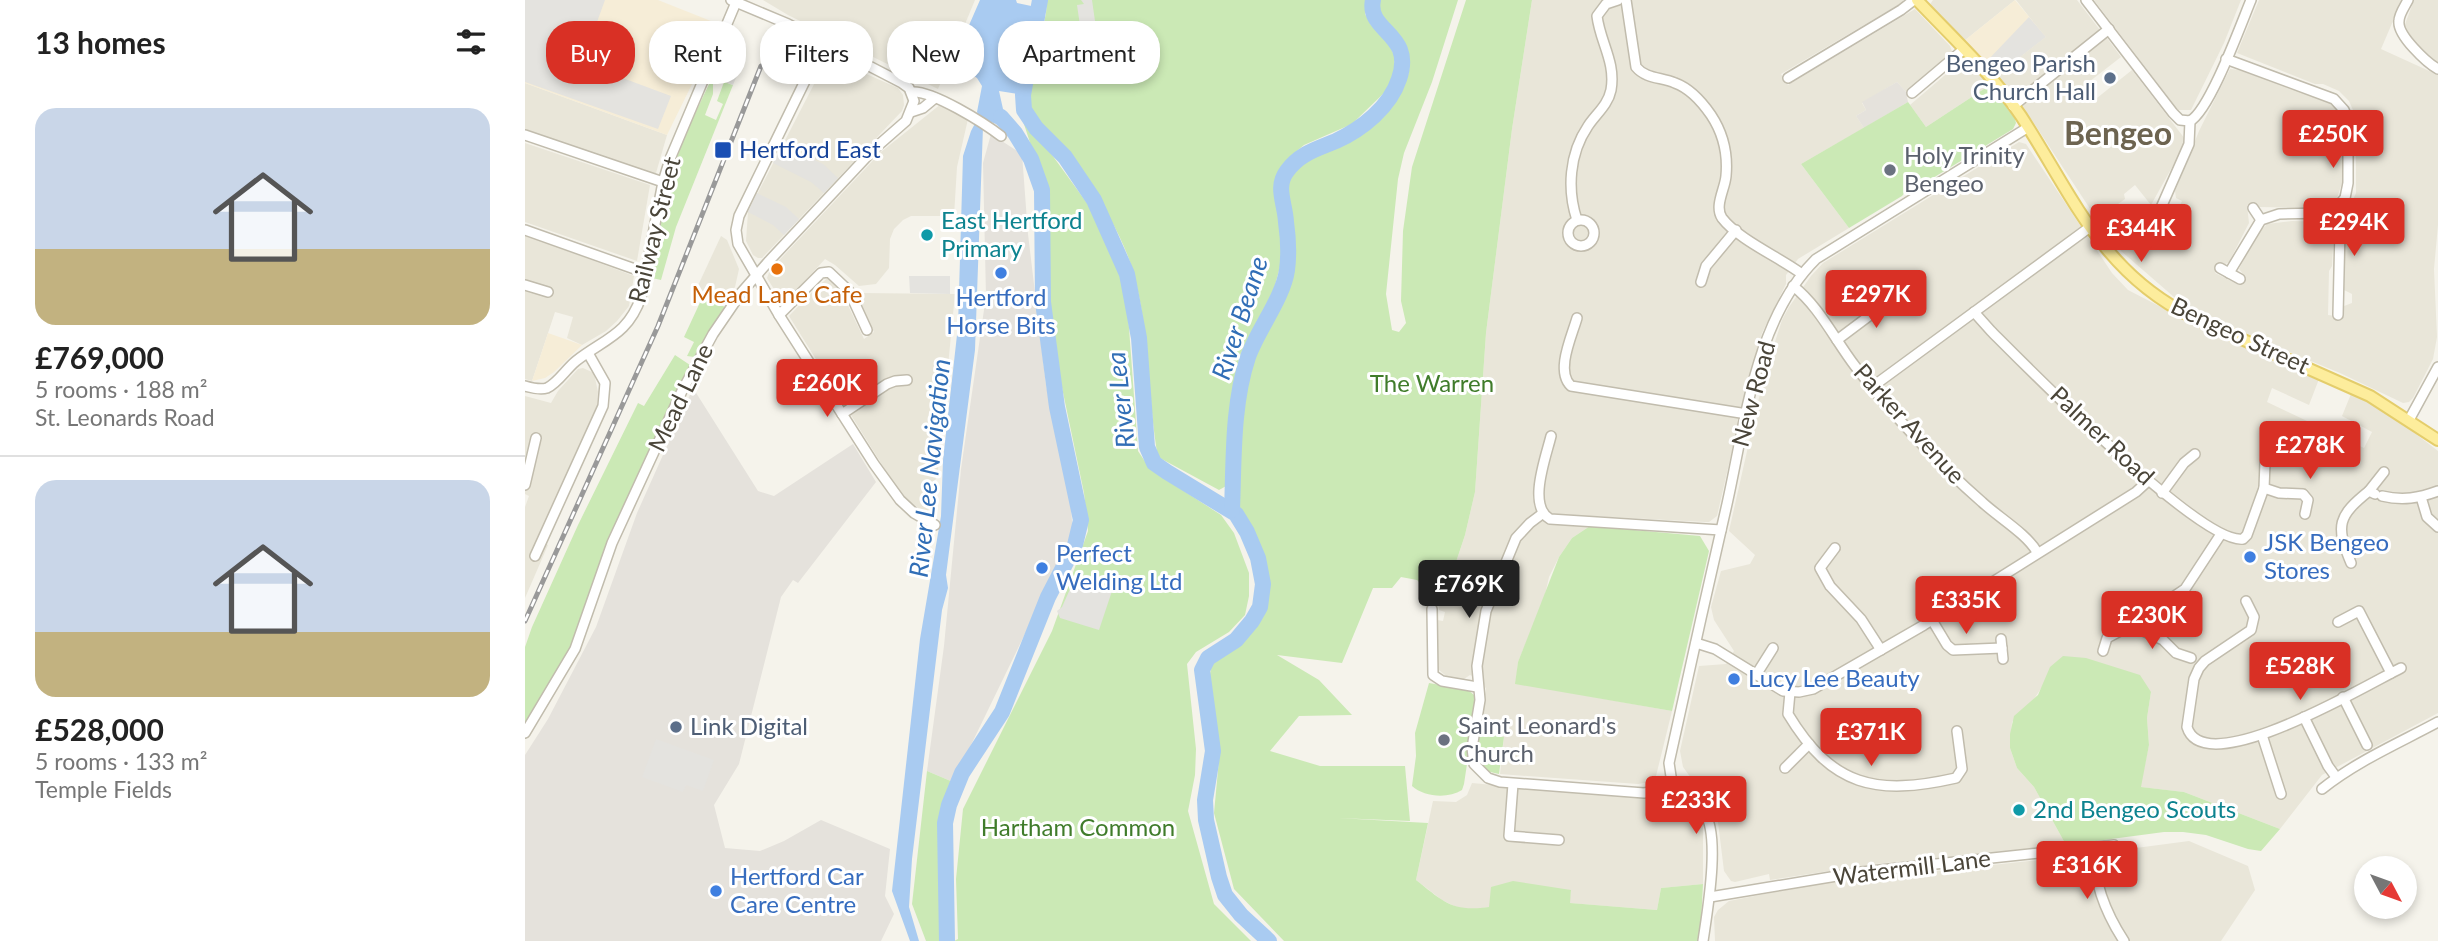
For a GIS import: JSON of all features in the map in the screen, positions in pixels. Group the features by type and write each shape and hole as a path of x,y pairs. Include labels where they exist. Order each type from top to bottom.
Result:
{"main road":[{"name":"Bengeo Street","path":"1916,0 2013,106 2104,248 2130,275 2169,305 2370,396 2438,440"}],"street":[{"path":"1577,220 1570,185 1575,153 1584,132 1605,104 1611,89 1611,60 1597,16 1606,4 1618,0"},
{"path":"1626,0 1636,67 1647,76 1677,83 1688,90 1716,123 1724,144 1727,167 1719,210 1723,219 1801,274"},
{"path":"1788,78 1916,0"},
{"path":"2086,0 2173,113 2181,120 2190,121"},
{"path":"2160,210 2189,144 2190,121 2199,113 2251,0"},
{"path":"2408,0 2399,19 2400,29 2425,62 2438,69"},
{"path":"735,1 781,21"},
{"name":"Railway Street","path":"525,386 546,388 588,353 615,336 628,324 638,307 663,182 679,136 735,1"},
{"path":"2013,106 2109,29"},
{"path":"1912,93 1963,50"},
{"path":"2226,59 2329,96 2347,115 2348,127 2347,189 2342,202 2330,211 2318,214 2279,214 2261,220 2225,270 2240,279"},
{"path":"873,68 902,83 912,92 914,102 911,112"},
{"path":"803,84 739,216 736,230 738,244 779,315 900,500 914,513 935,525"},
{"path":"912,92 923,92 981,122 1001,136"},
{"name":"Mead Lane","path":"525,733 575,649 612,543 682,391 713,334 755,276 874,149 906,121 911,112 923,108 935,99"},
{"name":"New Road","path":"1672,783 1669,763 1747,414 1771,328 1793,286 1801,274 1826,252 2027,128"},
{"path":"525,135 663,182"},
{"path":"2253,208 2261,220"},
{"path":"2330,211 2340,229 2338,315"},
{"path":"1872,387 2090,227"},
{"path":"525,230 646,273"},
{"path":"1700,282 1706,266 1736,230"},
{"path":"779,315 821,273 829,272 849,291 867,330"},
{"path":"525,285 548,292"},
{"name":"Parker Avenue","path":"1793,286 1806,297 1872,387 1947,469 2029,541 2037,552"},
{"path":"1837,340 1897,295"},
{"name":"Palmer Road","path":"1974,312 2021,361 2148,481 2221,534 2232,539 2243,539 2247,535 2264,488"},
{"path":"1577,317 1564,368 1566,381 1571,386 1747,414"},
{"path":"535,556 603,406 605,383 588,353"},
{"path":"2409,420 2438,367"},
{"path":"842,414 887,384 907,380"},
{"path":"1551,436 1539,486 1539,506 1542,514 1555,521 1721,530"},
{"path":"525,485 536,438"},
{"path":"2305,514 2308,500 2303,494 2279,493 2264,488 2265,463 2270,449 2279,445 2320,458 2326,455 2332,444"},
{"path":"2162,493 2184,463 2195,454"},
{"path":"2351,563 2342,537 2343,516 2349,507 2376,493 2384,472"},
{"path":"1696,643 1715,649 1776,688 1790,692 1813,688 1932,620 2136,492 2148,481"},
{"path":"2376,493 2397,499 2421,497 2438,491"},
{"path":"2421,497 2427,517 2438,527"},
{"path":"1542,514 1529,523 1516,538 1495,584 1481,634 1477,666 1480,700 1472,748 1474,764 1488,778 1513,784 1644,793 1656,791 1672,783 1702,808 1708,817 1712,842 1710,897 1703,941"},
{"path":"2141,630 2151,612 2185,589 2221,534"},
{"path":"1835,548 1820,568 1830,586 1861,619 1881,650"},
{"path":"2246,601 2254,617 2251,631 2205,661 2196,673 2187,727 2197,741 2223,744 2262,735 2401,668"},
{"path":"1432,609 1433,675 1441,681 1477,687"},
{"path":"2337,622 2359,611 2391,673"},
{"path":"1932,620 1953,650 2002,643 2003,659"},
{"path":"2103,651 2107,638 2115,633 2123,629 2141,630 2163,640 2176,653 2191,657"},
{"path":"1756,675 1773,648"},
{"path":"1790,692 1788,714 1809,744 1834,769 1857,780 1886,785 1913,785 1952,779 1961,774 1962,769 1957,732"},
{"path":"2343,697 2367,745"},
{"path":"2304,717 2336,777"},
{"path":"2322,789 2336,777 2438,722"},
{"path":"2262,735 2281,794"},
{"path":"1785,768 1809,744"},
{"path":"1513,784 1509,836 1559,840"},
{"name":"Watermill Lane","path":"1710,897 1861,872 2114,845"},
{"path":"2094,847 2095,873 2102,900 2124,941"}],"shaded area":[{"path":"525,0 658,0 711,21 649,21 649,84 692,84 667,135 525,83"},
{"path":"525,0 605,0 597,21 546,21 546,84 635,83 671,96 658,129 525,82"},
{"path":"763,0 975,0 966,21 887,21 887,64 873,57 873,21 800,21"},
{"path":"1081,0 1092,0 1095,21 1079,21 1077,5 1084,4"},
{"path":"1532,0 1903,0 1781,74 1788,85 1915,9 1950,46 1953,54 1906,92 1897,82 1862,103 1866,110 1856,116 1864,128 1801,164 1849,228 1798,259 1786,275 1786,284 1762,333 1748,381 1717,516 1705,522 1592,516 1590,526 1572,538 1549,577 1544,599 1518,662 1516,683 1672,711 1656,776 1650,782 1638,784 1500,774 1504,737 1478,732 1486,689 1482,680 1470,675 1464,679 1451,680 1439,670 1436,663 1437,620 1443,621 1445,612 1439,610 1438,601 1450,580 1465,535 1475,492 1486,333 1512,129"},
{"path":"1933,0 2015,0 1964,41 1929,6"},
{"path":"2015,0 2046,37 1997,75 1964,41"},
{"path":"2016,0 2077,0 2100,30 2016,96 1997,75 2045,37"},
{"path":"2094,0 2241,0 2224,43 2191,110 2178,110"},
{"path":"2259,0 2402,0 2381,49 2438,75 2438,225 2434,269 2437,337 2433,359 2409,402 2403,403 2265,342 2174,297 2121,251 2100,224 2022,105 2107,38 2121,57 2085,85 2097,98 2132,70 2185,139 2151,205 2135,185 2124,194 2125,199 2118,204 2136,225 2145,213 2170,226 2182,201 2176,198 2175,191 2199,131 2230,69 2329,102 2339,112 2342,122 2342,183 2337,198 2331,204 2314,208 2259,207 2255,203 2247,205 2249,223 2229,262 2224,265 2219,263 2215,273 2239,285 2244,275 2239,269 2258,233 2267,224 2292,221 2328,222 2334,230 2332,266 2329,271 2328,315 2343,317 2344,306 2352,303 2352,294 2344,290 2345,217 2356,193 2356,117 2349,101 2339,91 2237,53"},
{"path":"2414,0 2438,0 2438,64 2428,58 2404,27"},
{"path":"2029,17 2046,37 1997,75 1986,62"},
{"path":"1958,64 1971,65 1990,85 1926,127 1910,105"},
{"path":"873,77 898,88 903,95 902,111 762,258 753,255 746,241 748,212 814,84 873,84"},
{"path":"1897,82 1906,92 1908,102 1864,128 1856,116 1866,110 1862,102"},
{"path":"525,83 667,135 656,173 525,129"},
{"path":"941,104 968,119 957,167 954,216 911,216 903,220 894,229 890,239 889,268 876,284 859,286 825,259 792,295 782,302 767,278 770,270 881,152"},
{"path":"991,134 1022,154 1028,234 1046,385 1071,507 1073,535 953,782 927,771 944,646 961,469 986,296 983,163"},
{"path":"2019,142 2026,144 2112,273 2128,290 2194,324 2319,379 2309,405 2272,388 2267,402 2364,448 2372,432 2342,416 2351,394 2386,411 2438,451 2438,713 2322,775 2280,829 2184,792 2140,787 2149,745 2147,718 2151,692 2042,687 2012,722 2010,748 2017,768 2034,787 2066,845 1875,864 1770,880 1769,874 1731,881 1724,871 1717,814 1683,767 1680,751 1699,666 1726,664 1734,651 1714,620 1711,607 1721,571 1750,564 1755,555 1729,531 1764,376 1782,320 1811,276 1823,263"},
{"path":"525,143 650,185 637,261 525,222"},
{"path":"783,145 823,164 838,178 824,193 811,182 773,163"},
{"path":"757,193 786,207 799,219 784,235 773,225 748,212"},
{"path":"525,235 634,276 629,306 606,331 582,345 567,338 573,317 555,312 532,381 525,379"},
{"path":"721,236 727,240 739,269 735,287 723,306 695,292"},
{"path":"909,276 950,276 950,294 910,293"},
{"path":"829,277 845,299 864,339 874,332 857,296 860,293 955,294 938,469 927,515 896,487 789,316"},
{"path":"548,333 582,345 554,372 545,378 532,381"},
{"path":"583,368 594,373 598,392 597,406 538,539 548,545 525,598 525,507 529,496 525,494 525,396 551,403 578,369"},
{"path":"693,388 758,491 774,496 853,444 876,482 798,583 793,580 781,597 739,764 714,805 725,848 760,851 821,820 890,849 885,896 894,914 881,941 525,941 525,755 548,719 596,627 637,513"},
{"path":"1075,578 1112,591 1099,630 1060,618 1057,611 1062,607"},
{"path":"656,739 714,760 703,791 686,785 683,792 642,777"},
{"path":"1472,783 1682,802 1690,806 1703,823 1703,884 1661,888 1657,910 1569,903 1571,891 1489,907 1468,910 1458,908 1442,900 1416,880 1433,801 1456,802 1467,795"},
{"path":"2189,841 2248,866 2255,890 2221,941 1715,941 1714,917 1729,901 1816,884"}],"green space":[{"path":"1047,0 1366,0 1365,14 1371,25 1385,36 1394,55 1395,73 1385,92 1352,124 1304,145 1292,155 1275,185 1282,233 1281,263 1274,289 1239,357 1228,485 1219,490 1158,457 1141,308 1130,263 1121,239 1096,195 1034,115 1028,101 1031,84 1160,84 1160,21 1044,21"},
{"name":"The Warren","path":"1379,0 1458,0 1432,82 1404,153 1398,179 1386,294 1392,330 1399,332 1406,323 1401,301 1403,231 1412,167 1466,0 1532,0 1512,129 1486,333 1475,492 1465,535 1450,580 1438,601 1417,580 1401,577 1392,588 1373,588 1342,663 1277,655 1319,680 1352,715 1299,716 1270,751 1320,766 1405,766 1410,821 1338,818 1428,823 1416,880 1449,904 1466,908 1489,907 1491,887 1513,881 1571,890 1570,903 1657,910 1661,888 1703,884 1700,941 1284,941 1234,889 1214,813 1220,749 1209,681 1212,661 1235,644 1254,624 1267,587 1264,556 1239,517 1235,504 1244,395 1254,353 1283,293 1289,271 1290,229 1285,186 1290,172 1306,155 1344,143 1373,124 1391,104 1408,75 1407,51 1383,17"},
{"path":"709,84 713,84 713,94 705,115 716,120 723,104 717,101 723,84 733,85 676,227 661,280 652,278 672,174"},
{"path":"1990,85 2015,119 2013,129 1928,181 1911,185 1902,196 1849,228 1801,164 1908,102 1926,127"},
{"name":"Hartham Common","path":"1023,121 1047,148 1092,210 1123,277 1138,451 1150,469 1221,515 1234,533 1249,573 1249,596 1245,615 1229,632 1196,652 1187,664 1196,749 1195,775 1188,811 1214,904 1251,941 954,941 958,939 956,879 963,809 1052,631 1088,531 1084,493 1055,354 1046,284 1046,192"},
{"path":"703,296 725,307 694,357 687,356 694,342 684,337"},
{"path":"675,355 690,365 608,544 576,638 525,727 525,647 532,627 638,403 644,406"},
{"path":"1590,526 1700,536 1709,551 1672,711 1515,684 1518,662 1559,557 1572,538"},
{"path":"2063,656 2086,658 2140,675 2151,692 2147,718 2149,745 2141,787 2184,792 2280,829 2261,851 2206,835 2183,832 2066,845 2034,787 2017,768 2010,748 2014,716 2038,695 2050,667"},
{"path":"1429,683 1468,690 1474,695 1476,704 1464,784 1462,790 1450,795 1423,793 1412,786 1416,756 1415,733"},
{"path":"1478,732 1504,737 1499,774 1479,765 1476,755"},
{"path":"927,771 953,782 946,801 940,840 942,941 926,941 912,904"}],"water":[{"path":"980,0 1016,0 1017,3 1036,7 1033,21 998,21 998,84 1020,84 1018,94 999,91 1003,109 1019,129 1011,138 996,124 986,120 983,127 975,350 946,575 948,588 942,610 912,859 909,907 919,941 910,941 892,891 920,639 941,516 943,460 958,326 963,156 979,116 977,112 981,84 984,84 984,21 971,21"}],"waterway":[{"name":"River Lea","path":"1040,0 1023,95 1024,110 1036,128 1065,157 1094,200 1127,274 1139,338 1147,447 1154,463 1236,514 1258,558 1263,584 1260,607 1236,640 1208,658 1202,670 1213,751 1205,800 1206,820 1225,895 1241,915 1269,941"},
{"name":"River Beane","path":"1232,510 1235,433 1243,375 1252,346 1281,291 1287,270 1288,239 1281,189 1283,177 1303,156 1346,136 1374,116 1389,99 1399,79 1401,52 1376,19 1373,0"},
{"path":"947,941 945,823 949,805 962,773 1002,712 1048,597 1075,545 1081,520 1057,407 1043,302 1042,190 1031,159 1001,117"}],"railway":[{"path":"525,621 658,326 760,69"}],"place":[{"name":"Bengeo Parish Church Hall","path":"2110,78"},
{"name":"Hertford East","path":"723,150"},
{"name":"Holy Trinity Bengeo","path":"1890,170"},
{"name":"East Hertford Primary","path":"927,235"},
{"name":"Mead Lane Cafe","path":"777,269"},
{"name":"Hertford Horse Bits","path":"1001,273"},
{"name":"JSK Bengeo Stores","path":"2250,557"},
{"name":"Perfect Welding Ltd","path":"1042,568"},
{"name":"Lucy Lee Beauty","path":"1734,679"},
{"name":"Link Digital","path":"676,727"},
{"name":"Saint Leonard's Church","path":"1444,740"},
{"name":"2nd Bengeo Scouts","path":"2019,810"},
{"name":"Hertford Car Care Centre","path":"716,891"}],"district":[{"name":"Bengeo","path":"2118,134"}],"water label":[{"name":"River Lee Navigation","path":"930,468"}]}
